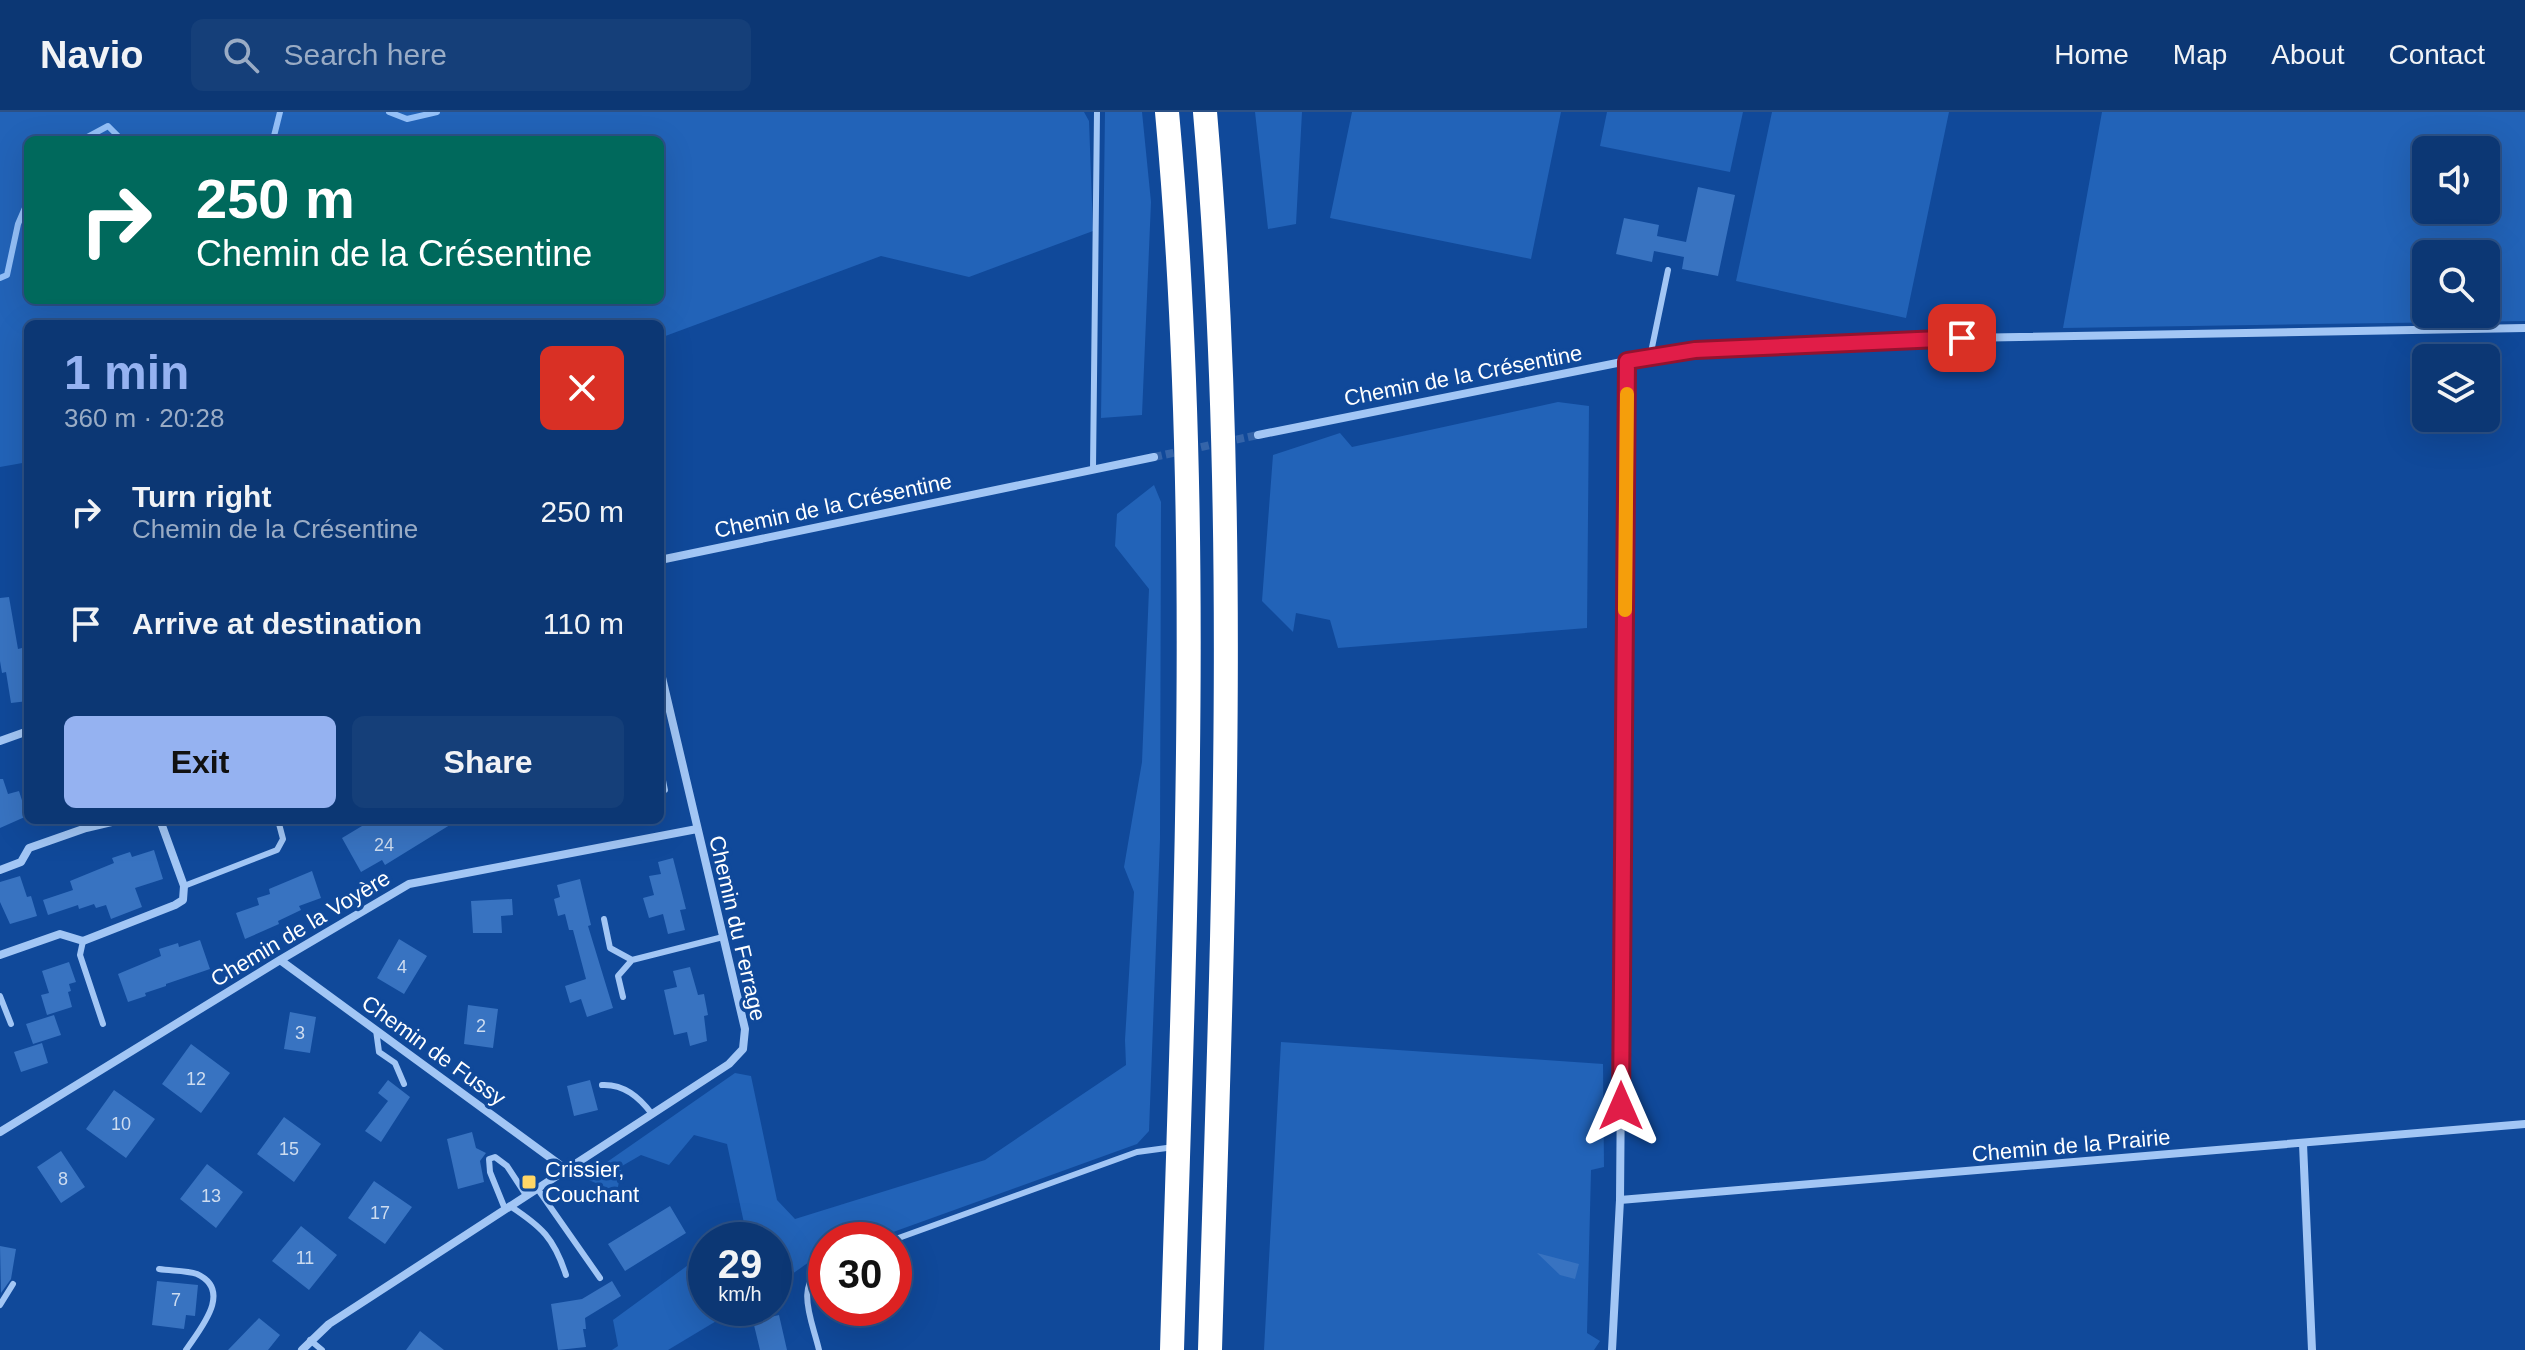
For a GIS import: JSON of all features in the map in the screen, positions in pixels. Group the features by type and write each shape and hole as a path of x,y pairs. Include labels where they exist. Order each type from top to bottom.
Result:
{"highway":[{"path":"1167,112 1184,368 1188,587 1187,809 1172,1350"},
{"path":"1205,112 1221,351 1226,586 1223,888 1210,1350"}],"street":[{"name":"Chemin de la Crésentine","path":"1258,435 1695,350 1962,338 2525,328"},
{"path":"1612,1350 1620,1200 1627,361"},
{"name":"Chemin de la Crésentine","path":"664,559 1154,457"},
{"name":"Chemin du Ferrage","path":"302,1350 329,1324 729,1064 743,1049 745,1029 664,686"},
{"path":"0,741 24,732"},
{"path":"0,870 21,862 29,848 103,824"},
{"path":"0,955 60,934 83,941 183,900 184,886 161,824"},
{"name":"Chemin de la Voyère","path":"0,1132 409,884 697,829"},
{"name":"Chemin de Fussy","path":"280,960 567,1170"},
{"path":"0,1120 9,1127"},
{"name":"Chemin de la Prairie","path":"1620,1200 2525,1124"},
{"path":"2303,1144 2312,1350"}],"lane":[{"path":"1093,469 1097,112"},
{"path":"1650,357 1668,270"},
{"path":"664,785 665,790"},
{"path":"184,886 277,850 283,839 279,824"},
{"path":"604,919 610,948 632,960"},
{"path":"623,997 618,976 632,960 723,937"},
{"path":"83,941 80,955 103,1024"},
{"path":"0,996 11,1024"},
{"path":"376,1030 379,1052 395,1063 404,1084"},
{"path":"602,1085 614,1084 626,1089 652,1114"},
{"path":"912,1233 1137,1152 1178,1147"},
{"path":"526,1195 507,1166 495,1157 489,1159 490,1172 508,1207 540,1226 557,1248 566,1275"},
{"path":"537,1188 600,1278"},
{"path":"159,1269 193,1273 210,1285 214,1300 212,1311 186,1350"},
{"path":"0,1305 13,1284"},
{"path":"814,1326 819,1350"},
{"path":"310,1340 322,1350"}],"shaded area":[{"path":"0,112 1084,112 1089,121 1093,231 969,277 881,256 664,337 664,320 24,320 24,463 0,467"},
{"path":"1105,112 1142,112 1151,202 1142,415 1101,418"},
{"path":"1255,112 1302,112 1296,224 1268,229"},
{"path":"1352,112 1561,112 1531,259 1330,218"},
{"path":"1607,112 1743,112 1730,172 1600,146"},
{"path":"1772,112 1949,112 1906,318 1736,281"},
{"path":"2102,112 2525,112 2525,321 2500,321 2500,240 2412,240 2412,323 2063,328"},
{"path":"1558,402 1589,406 1587,628 1338,648 1330,620 1296,613 1293,632 1262,601 1273,455 1340,433 1352,447"},
{"path":"1154,485 1161,502 1160,839 1149,1131 1137,1144 912,1225 912,1222 808,1222 808,1263 792,1274 792,1222 744,1222 727,1144 694,1135 669,1165 641,1155 622,1166 617,1192 584,1178 735,1073 751,1076 777,1200 795,1219 985,1160 1126,1065 1134,892 1124,867 1142,762 1149,589 1115,546 1117,514"},
{"path":"1281,1042 1603,1064 1604,1167 1591,1170 1587,1333 1600,1341 1594,1350 1264,1350"},
{"path":"688,1265 688,1326 708,1326 668,1350 612,1350 618,1346 613,1320"}],"building":[{"path":"1698,187 1735,195 1718,276 1682,269 1684,257 1654,251 1652,262 1616,254 1624,218 1659,225 1657,236 1686,242"},
{"path":"9,597 18,649 22,648 24,701 11,703 6,672 2,673 0,598"},
{"path":"0,779 3,779 8,794 19,791 24,817 0,828"},
{"path":"365,824 452,824 385,865 382,860 361,872 342,838"},
{"path":"154,850 163,879 135,888 142,907 111,919 106,905 96,908 94,904 79,909 78,905 48,915 43,900 73,890 70,881 114,863 112,858 130,852 132,857"},
{"path":"673,858 686,909 680,910 685,930 668,934 663,914 649,918 643,898 654,895 649,876 661,874 658,862"},
{"path":"312,871 321,898 299,906 301,910 278,921 279,924 245,939 236,913 259,905 257,898 270,894 269,889"},
{"path":"20,876 37,916 10,924 0,902 0,882"},
{"path":"580,879 591,925 588,926 613,1008 587,1017 581,999 570,1003 565,986 586,979 573,930 569,930 565,914 558,916 554,899 560,897 557,885"},
{"path":"512,899 513,915 501,916 502,933 473,933 471,901"},
{"path":"399,939 427,956 404,994 377,978"},
{"path":"200,940 210,969 166,984 128,1002 118,974 161,956 159,949"},
{"path":"69,962 76,982 69,984 72,1007 47,1015 41,995 49,993 42,971"},
{"path":"690,967 698,995 704,994 708,1015 704,1016 707,1041 690,1046 687,1032 674,1035 664,990 677,987 673,971"},
{"path":"468,1005 498,1009 493,1048 464,1044"},
{"path":"290,1012 316,1017 310,1053 284,1049"},
{"path":"54,1015 61,1035 33,1044 26,1024"},
{"path":"42,1043 48,1063 21,1072 14,1052"},
{"path":"191,1044 230,1073 201,1113 162,1084"},
{"path":"388,1080 410,1097 381,1142 365,1131 388,1101 378,1093"},
{"path":"590,1080 598,1110 574,1116 567,1086"},
{"path":"114,1090 155,1119 126,1158 86,1129"},
{"path":"284,1117 321,1144 294,1182 257,1154"},
{"path":"472,1132 476,1148 486,1153 480,1161 484,1182 458,1189 447,1139"},
{"path":"61,1151 85,1187 61,1203 37,1167"},
{"path":"207,1164 243,1192 216,1228 180,1199"},
{"path":"374,1181 412,1207 385,1244 348,1218"},
{"path":"670,1206 686,1233 625,1271 608,1244"},
{"path":"301,1226 337,1255 309,1290 272,1261"},
{"path":"0,1246 16,1249 11,1279 1,1293"},
{"path":"1537,1253 1579,1264 1575,1279 1560,1275"},
{"path":"157,1281 198,1285 195,1316 186,1315 184,1329 152,1325"},
{"path":"612,1281 621,1296 585,1318 586,1347 558,1350 551,1304 582,1299"},
{"path":"259,1318 280,1335 268,1350 228,1350"},
{"path":"754,1326 782,1326 787,1350 760,1350"},
{"path":"420,1331 444,1350 406,1350"}],"waterway":[{"path":"274,136 280,112"},
{"path":"389,112 407,119 437,112"},
{"path":"89,136 108,126 118,136"},
{"path":"0,278 7,275 24,210"}],"tunnel":[{"path":"1154,457 1258,435"}],"slow traffic":[{"path":"1625,610 1627,394"}],"place":[{"name":"Crissier, Couchant","path":"529,1182"}],"route":[{"path":"1621,1106 1627,361 1695,350 1962,338"}]}
